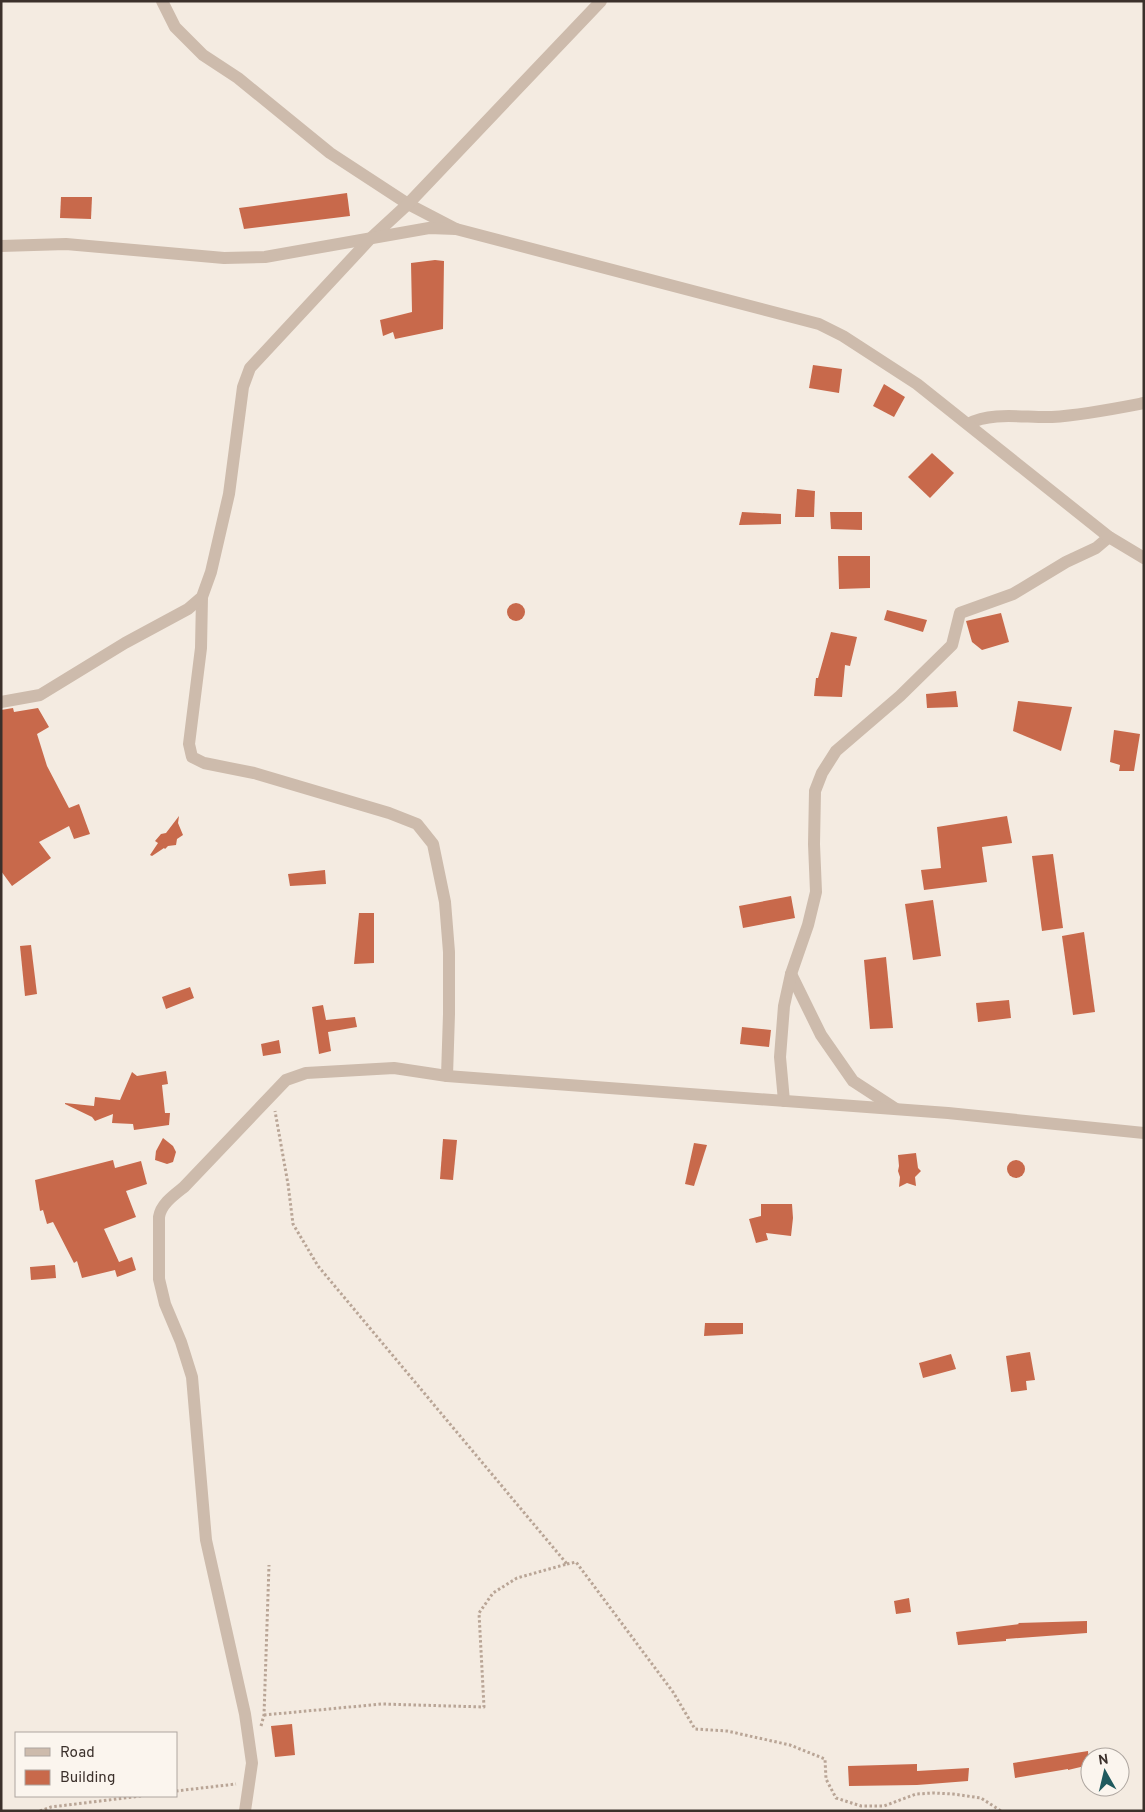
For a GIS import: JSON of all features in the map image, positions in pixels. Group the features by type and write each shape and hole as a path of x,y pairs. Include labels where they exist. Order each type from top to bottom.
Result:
{"street":[{"path":"162,1 175,27 203,55 238,78 330,153 408,204 456,229"},
{"path":"447,1076 450,1014 449,952 445,902 433,844 417,824 389,812 254,773 204,763 192,757 189,744 201,648 202,597 211,572 229,494 243,387 250,368 370,239 408,204 601,1"},
{"path":"1,246 66,244 224,258 265,257 429,228 456,229 819,324 843,336 917,384 1108,537 1144,558"},
{"path":"968,424 977,419 990,417 1053,417 1103,411 1144,403"},
{"path":"784,1101 780,1057 784,1006 791,974 808,925 816,892 814,844 815,791 822,773 836,751 900,696 952,645 960,614 1013,594 1066,562 1096,548 1108,537"},
{"path":"1,702 40,695 125,643 188,609 202,597"},
{"path":"791,974 821,1035 853,1081 896,1109"},
{"path":"244,1811 252,1763 245,1714 206,1540 192,1377 181,1342 165,1304 159,1280 159,1217 160,1209 184,1187 286,1080 306,1073 394,1068 447,1076 896,1109 1144,1133"}],"path":[{"path":"272,1096 288,1184 292,1224 318,1266 567,1564"},
{"path":"264,1715 382,1704 484,1707 479,1613 493,1593 517,1578 576,1562 673,1692 694,1729 727,1731 790,1745 825,1759 826,1779 836,1798 861,1806 884,1806 916,1794 934,1793 981,1798 1000,1811"},
{"path":"259,1734 264,1715 269,1565"},
{"path":"178,1791 249,1782"},
{"path":"40,1811 51,1807 133,1797"}],"building":[{"path":"347,193 350,216 244,229 239,208"},
{"path":"61,197 92,197 91,219 60,218"},
{"path":"435,260 444,261 443,329 395,339 393,332 383,336 380,320 412,312 411,263"},
{"path":"813,365 842,369 839,393 809,388"},
{"path":"884,384 905,397 894,417 873,406"},
{"path":"932,453 954,473 930,498 908,477"},
{"path":"797,489 815,491 814,517 795,517"},
{"path":"742,512 781,514 781,524 739,525"},
{"path":"830,512 862,512 862,530 831,529"},
{"path":"838,556 870,556 870,588 839,589"},
{"path":"516,603 522,606 525,612 522,618 516,621 510,618 507,612 510,606"},
{"path":"887,610 927,620 923,632 884,620"},
{"path":"1001,613 1009,642 982,650 972,642 966,621"},
{"path":"831,632 857,637 850,666 845,665 842,697 814,696 816,678 818,678"},
{"path":"956,691 958,707 927,708 926,694"},
{"path":"1018,701 1072,707 1061,751 1013,731"},
{"path":"13,708 14,712 38,708 49,727 37,734 47,766 69,808 79,804 90,834 74,839 69,826 39,842 51,858 12,886 1,871 1,710"},
{"path":"1114,730 1140,734 1134,771 1119,771 1120,765 1110,762"},
{"path":"179,816 178,823 183,835 177,839 176,845 168,846 152,856 150,855 158,843 155,841 161,834 166,833"},
{"path":"1007,816 1012,843 982,847 987,882 924,890 921,870 941,868 937,827"},
{"path":"1053,854 1063,928 1042,931 1032,856"},
{"path":"325,870 326,884 290,886 288,874"},
{"path":"791,896 795,918 743,928 739,906"},
{"path":"933,900 941,956 913,960 905,904"},
{"path":"359,913 374,913 374,963 354,964"},
{"path":"1084,932 1095,1012 1073,1015 1062,936"},
{"path":"31,945 37,994 25,996 20,946"},
{"path":"886,957 893,1028 870,1029 864,960"},
{"path":"190,987 194,998 166,1009 162,997"},
{"path":"1009,1000 1011,1018 978,1022 976,1003"},
{"path":"323,1005 326,1020 355,1017 357,1027 328,1032 331,1051 319,1054 312,1007"},
{"path":"742,1027 771,1030 769,1047 740,1044"},
{"path":"279,1040 281,1053 263,1056 261,1044"},
{"path":"166,1071 168,1084 162,1085 165,1113 170,1113 169,1125 134,1130 133,1124 112,1123 113,1114 95,1121 92,1117 65,1104 94,1106 95,1097 120,1100 132,1072 137,1076"},
{"path":"163,1138 173,1146 176,1152 173,1162 167,1164 155,1160 156,1151"},
{"path":"443,1139 457,1140 453,1180 440,1179"},
{"path":"694,1143 707,1145 694,1186 685,1184"},
{"path":"916,1153 918,1168 921,1171 915,1177 916,1186 907,1183 899,1187 898,1155"},
{"path":"113,1160 115,1168 141,1161 147,1184 126,1191 136,1217 104,1229 119,1262 132,1257 136,1270 117,1277 115,1270 82,1278 77,1261 74,1263 53,1222 47,1224 43,1210 40,1211 35,1180"},
{"path":"1012,1160 1020,1160 1025,1165 1023,1176 1012,1178 1007,1173 1007,1165"},
{"path":"761,1204 792,1204 791,1236 766,1233 768,1240 756,1243 749,1219 761,1216"},
{"path":"55,1265 56,1278 31,1280 30,1267"},
{"path":"705,1323 743,1323 743,1334 704,1336"},
{"path":"1030,1352 1035,1380 1026,1381 1027,1390 1011,1392 1006,1356"},
{"path":"951,1354 956,1369 923,1378 919,1363"},
{"path":"909,1598 911,1612 896,1614 894,1601"},
{"path":"1087,1621 1087,1633 1006,1639 1006,1641 958,1645 956,1632 1018,1623"},
{"path":"292,1724 295,1755 275,1757 271,1726"},
{"path":"1080,1752 1080,1767 1068,1770 1015,1778 1013,1763"},
{"path":"917,1764 917,1771 969,1768 968,1781 917,1785 849,1786 848,1766"}]}
